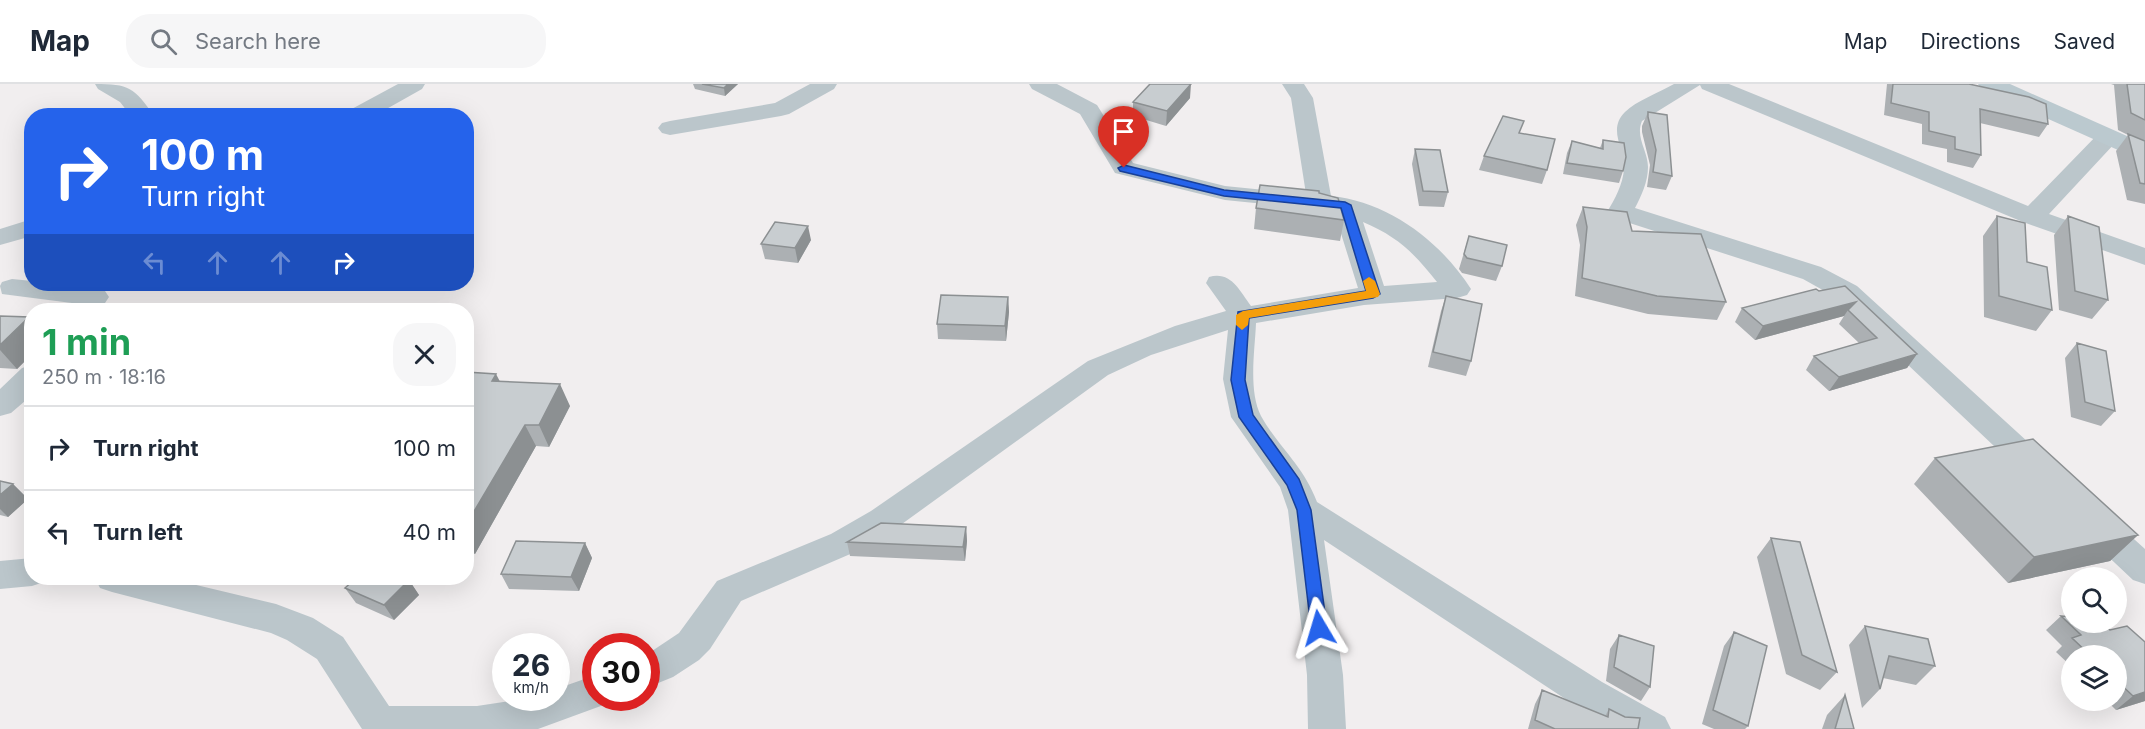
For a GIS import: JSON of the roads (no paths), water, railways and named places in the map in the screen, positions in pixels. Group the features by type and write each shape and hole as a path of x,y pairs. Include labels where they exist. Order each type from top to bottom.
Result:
{"street":[{"path":"106,84 128,97 136,108"},
{"path":"370,108 414,84"},
{"path":"670,128 782,109 826,84"},
{"path":"660,667 684,651 697,638 722,598 729,591 743,583 775,573 843,543 883,520 1098,368 1125,354 1201,326 1243,315 1373,294 1457,289 1427,252 1413,240 1382,220 1345,205 1224,193 1124,168 1089,110 1040,84"},
{"path":"1293,84 1302,98 1320,203"},
{"path":"1690,84 1634,116 1628,123 1626,134 1636,167 1626,202 1620,212 1812,273 1847,292 2145,570"},
{"path":"1710,84 2032,217 2145,257"},
{"path":"1990,84 2145,154"},
{"path":"2032,217 2108,137"},
{"path":"1345,205 1373,294"},
{"path":"0,237 24,230"},
{"path":"1219,283 1243,315 1238,380 1246,417 1294,483 1304,510 1325,675 1327,729"},
{"path":"54,291 94,297"},
{"path":"0,405 24,384"},
{"path":"1304,510 1589,694 1652,729"},
{"path":"0,575 24,573"},
{"path":"140,585 276,619 300,629 330,648 377,726 517,725 582,696"}]}
